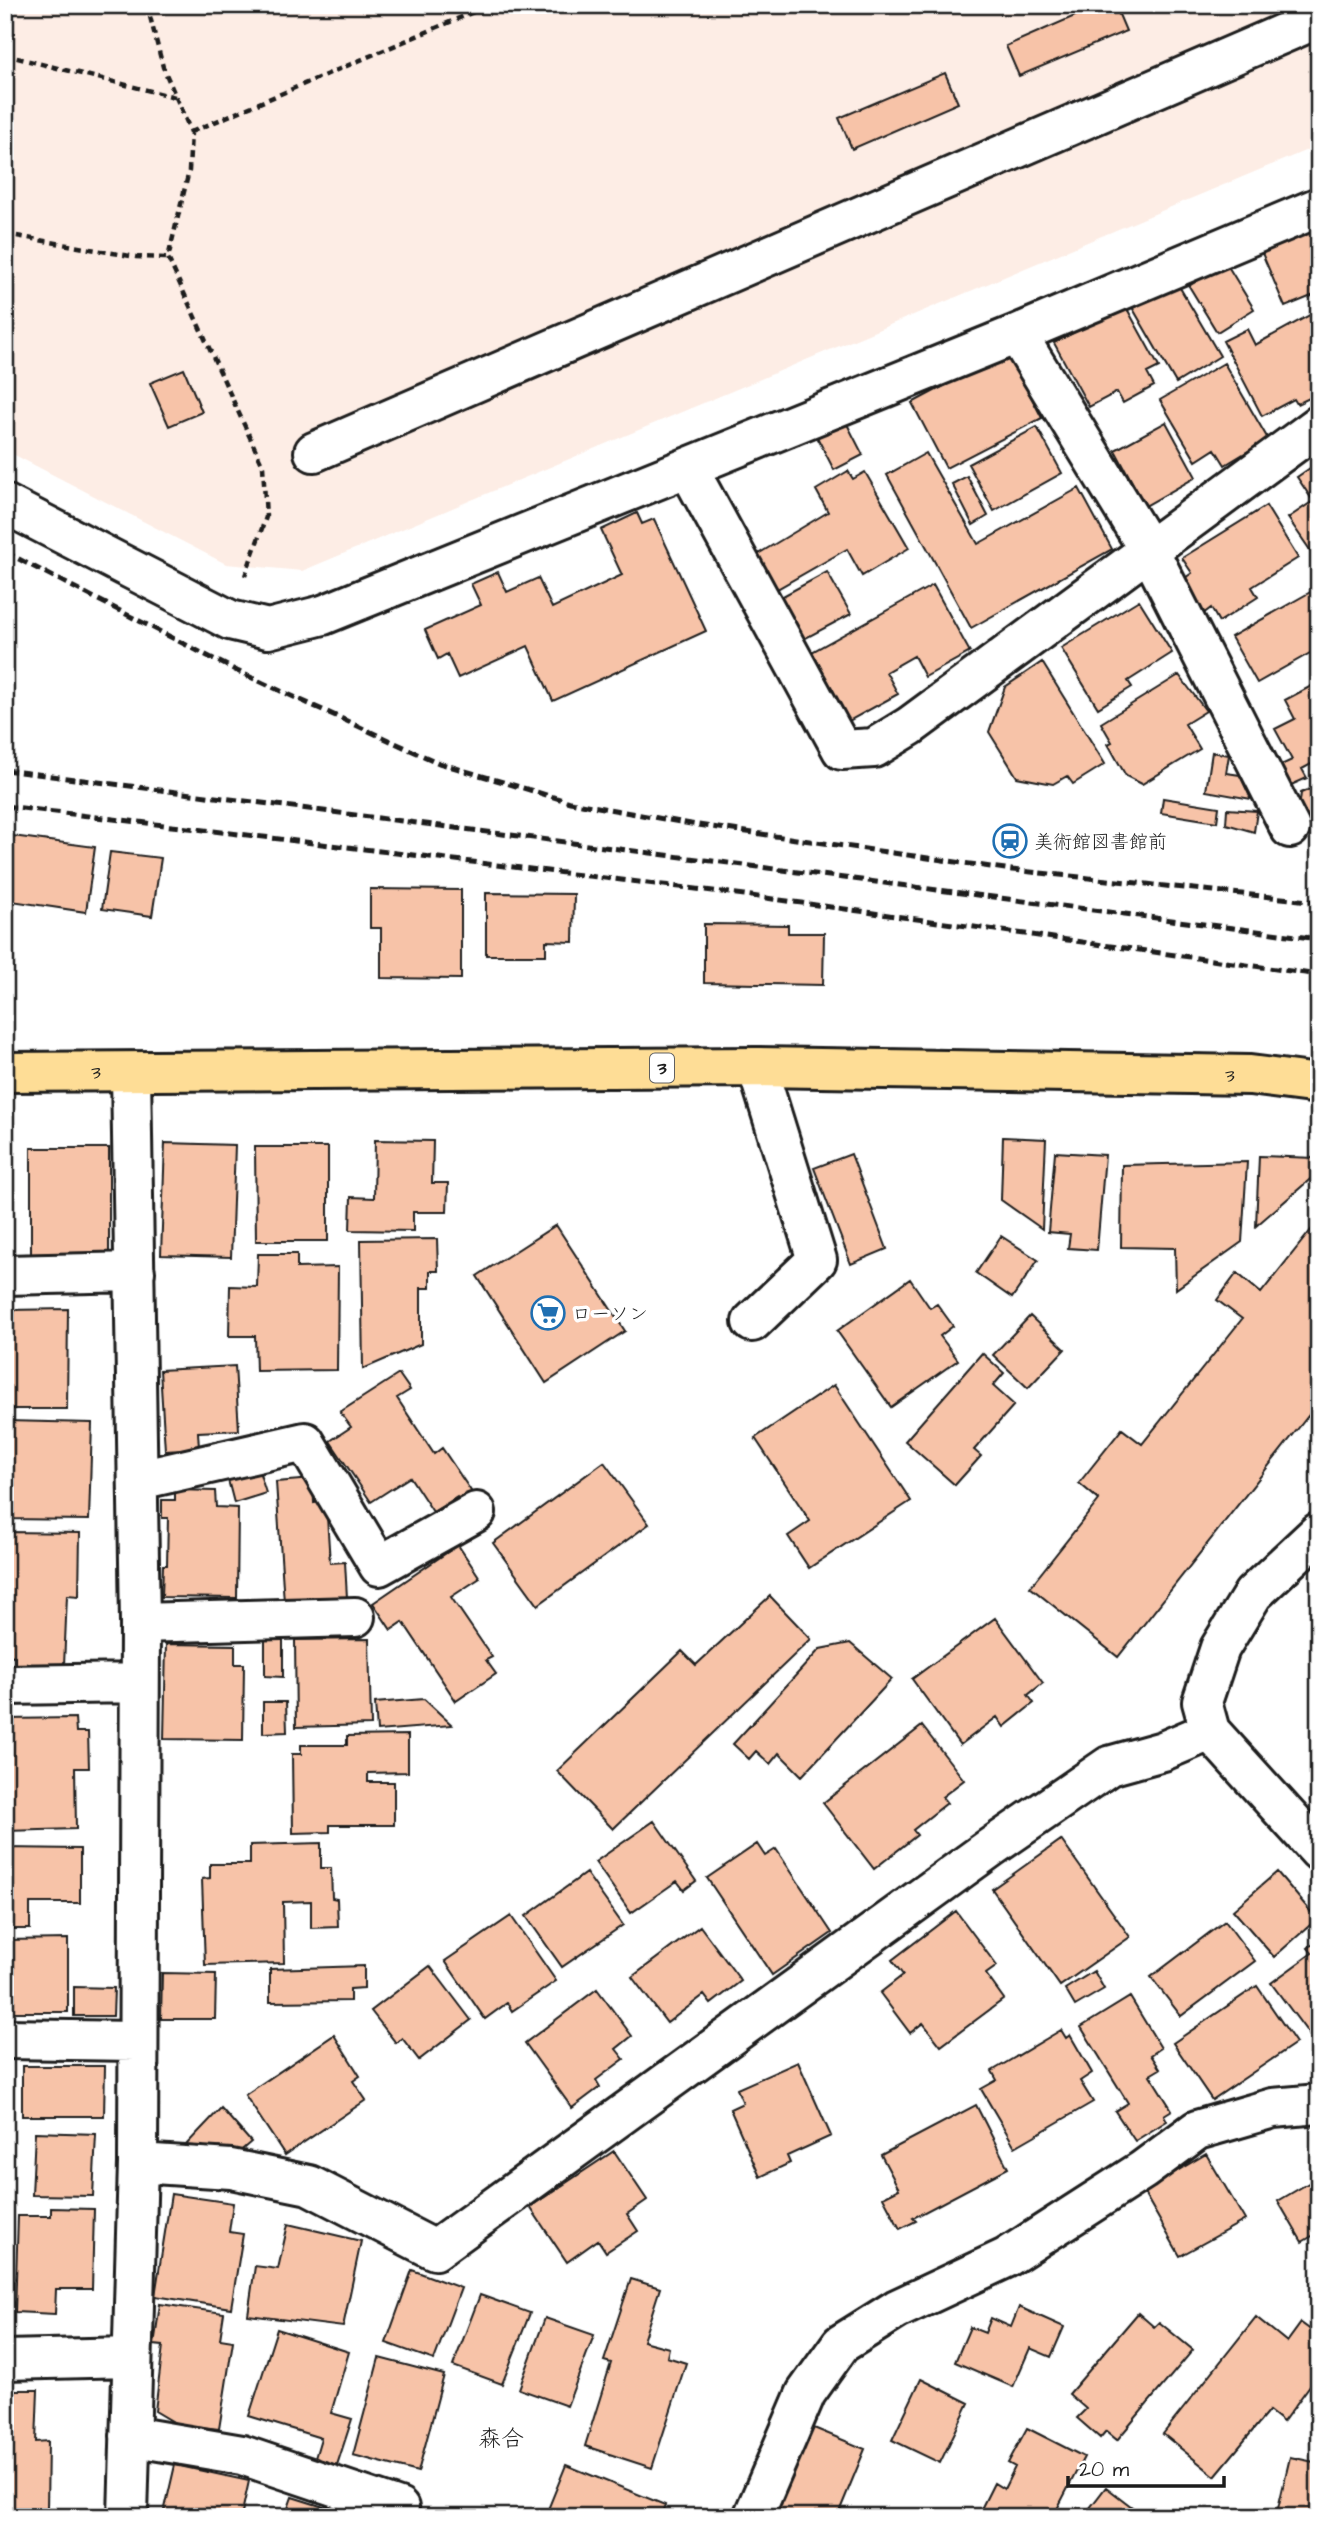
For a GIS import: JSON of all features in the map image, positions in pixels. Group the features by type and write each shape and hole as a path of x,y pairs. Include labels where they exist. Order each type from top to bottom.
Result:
{"main road":[{"name":"3","path":"5,1072 757,1067 1250,1075 1319,1084"}],"street":[{"path":"314,452 1319,18"},
{"path":"5,504 230,620 268,629 323,615 1017,334 1319,207"},
{"path":"1017,334 1150,552 1290,828"},
{"path":"688,468 842,750 874,748 911,726 1319,425"},
{"path":"752,1322 817,1260 757,1067"},
{"path":"128,2517 138,2163 136,2041 140,1623 131,1073"},
{"path":"5,1275 135,1272"},
{"path":"139,1480 305,1442 379,1566 476,1513"},
{"path":"1319,1532 1253,1594 1220,1648 1202,1702 1210,1731 1319,1851"},
{"path":"140,1623 355,1617"},
{"path":"5,1685 139,1683"},
{"path":"138,2163 231,2169 309,2185 435,2250 990,1848 1109,1766 1163,1751 1210,1731"},
{"path":"5,2039 136,2041"},
{"path":"753,2517 806,2393 841,2344 897,2309 1006,2258 1143,2170 1197,2130 1273,2108 1319,2104"},
{"path":"5,2360 131,2357"},
{"path":"130,2436 242,2455 399,2508"}],"path":[{"path":"148,5 163,67 191,132 189,171 168,258 263,466 266,517 230,620"},
{"path":"191,132 490,5"},
{"path":"5,55 175,97"},
{"path":"5,234 136,257 168,258"}],"shaded area":[{"path":"5,5 1319,5 1319,145 302,571 226,564 5,450"}],"building":[{"path":"1100,5 1115,5 1126,31 1019,76 1006,46"},
{"path":"945,73 958,103 852,149 839,118"},
{"path":"1319,220 1319,293 1285,307 1259,246"},
{"path":"1226,263 1254,309 1217,332 1189,286"},
{"path":"1176,281 1220,356 1176,383 1132,307"},
{"path":"1125,305 1159,367 1147,373 1154,386 1123,403 1117,392 1089,407 1054,343"},
{"path":"1315,312 1319,319 1319,382 1313,385 1318,394 1297,404 1294,399 1262,416 1223,341 1247,329 1255,345"},
{"path":"1008,352 1042,418 946,468 912,403"},
{"path":"1224,363 1268,439 1225,465 1215,449 1196,461 1160,400"},
{"path":"184,369 202,412 169,426 150,383"},
{"path":"846,422 863,455 834,470 817,437"},
{"path":"1166,422 1196,477 1145,506 1115,450"},
{"path":"1037,427 1062,473 994,511 968,464"},
{"path":"926,453 978,544 1079,488 1112,549 971,628 887,475"},
{"path":"1319,462 1319,563 1288,518 1313,501 1297,477"},
{"path":"848,471 853,479 865,472 909,548 862,576 847,549 777,589 758,554 828,512 816,490"},
{"path":"967,476 988,516 973,525 952,484"},
{"path":"1266,506 1298,558 1252,587 1258,597 1219,622 1211,608 1203,614 1182,580 1192,573 1182,558"},
{"path":"637,513 642,524 654,519 706,631 553,701 528,646 458,678 447,654 438,659 425,630 481,605 471,584 498,572 507,592 538,578 552,608 622,575 601,530"},
{"path":"827,572 851,614 804,639 781,597"},
{"path":"933,585 970,652 925,677 914,656 886,672 898,694 849,721 812,652"},
{"path":"1314,590 1319,599 1319,648 1257,683 1231,637"},
{"path":"1139,600 1172,653 1128,681 1132,687 1098,708 1061,648"},
{"path":"1042,662 1105,764 1073,784 1067,776 1053,784 1017,777 989,732 1005,687"},
{"path":"1179,675 1206,711 1185,724 1200,749 1142,784 1126,776 1108,744 1112,742 1101,723"},
{"path":"1319,682 1319,760 1302,769 1307,778 1289,786 1279,766 1292,760 1275,729 1295,719 1285,700"},
{"path":"1212,752 1229,755 1226,773 1240,775 1251,799 1206,791"},
{"path":"1319,785 1319,826 1311,825 1299,810 1301,793"},
{"path":"1163,798 1219,807 1217,822 1161,813"},
{"path":"1227,809 1257,811 1254,832 1226,824"},
{"path":"5,835 95,847 86,912 5,900"},
{"path":"110,852 161,858 152,916 102,909"},
{"path":"370,889 461,890 461,979 381,978 381,928 370,928"},
{"path":"486,893 574,894 573,942 546,941 546,955 486,955"},
{"path":"704,924 788,925 788,933 824,933 823,985 704,983"},
{"path":"1003,1137 1046,1139 1042,1229 1001,1200"},
{"path":"375,1140 433,1141 432,1183 448,1183 447,1212 413,1212 413,1231 350,1230 351,1197 374,1198"},
{"path":"165,1143 235,1145 231,1257 161,1255"},
{"path":"255,1147 328,1147 328,1241 256,1241"},
{"path":"31,1148 109,1148 109,1253 31,1254"},
{"path":"1055,1152 1105,1155 1097,1250 1068,1248 1070,1234 1048,1232"},
{"path":"851,1154 887,1249 851,1264 814,1168"},
{"path":"1259,1156 1315,1158 1315,1175 1256,1226"},
{"path":"1247,1162 1242,1242 1176,1289 1175,1248 1121,1247 1122,1165"},
{"path":"1319,1220 1319,1402 1118,1657 1030,1587 1099,1500 1079,1483 1122,1429 1142,1444 1242,1319 1217,1300 1237,1273 1261,1293"},
{"path":"556,1225 625,1331 546,1383 477,1276"},
{"path":"1001,1236 1038,1260 1012,1298 976,1273"},
{"path":"437,1239 438,1271 430,1271 430,1288 421,1288 421,1344 363,1369 361,1240"},
{"path":"258,1254 297,1254 297,1268 338,1267 337,1370 256,1371 255,1336 229,1336 230,1286 257,1287"},
{"path":"910,1279 930,1308 937,1304 953,1326 940,1336 958,1360 891,1407 837,1331"},
{"path":"68,1309 67,1409 8,1409 8,1310"},
{"path":"1030,1316 1065,1349 1028,1388 993,1355"},
{"path":"982,1353 1004,1373 993,1386 1014,1405 974,1450 981,1456 955,1485 905,1441"},
{"path":"235,1366 239,1430 198,1432 199,1448 165,1450 160,1370"},
{"path":"399,1374 410,1390 397,1398 434,1454 442,1448 473,1494 461,1502 457,1497 433,1512 410,1477 371,1502 330,1441 351,1427 340,1412"},
{"path":"834,1385 911,1501 809,1568 788,1536 810,1521 755,1438"},
{"path":"6,1421 92,1423 89,1520 5,1519"},
{"path":"604,1462 649,1524 538,1605 493,1543"},
{"path":"259,1471 266,1493 234,1503 228,1480"},
{"path":"313,1479 314,1503 326,1501 330,1563 345,1562 347,1598 284,1602 276,1482"},
{"path":"175,1490 215,1491 216,1507 238,1508 237,1598 162,1597 163,1565 167,1565 168,1518 162,1518 162,1500 175,1500"},
{"path":"8,1532 80,1533 79,1596 67,1595 64,1666 15,1664 15,1656 5,1655"},
{"path":"458,1545 480,1578 451,1597 492,1657 486,1660 496,1674 456,1701 403,1622 391,1630 373,1603"},
{"path":"770,1596 811,1639 613,1829 557,1771 682,1651 696,1665"},
{"path":"995,1618 1043,1683 1028,1695 1034,1703 1004,1727 997,1717 960,1745 912,1679"},
{"path":"265,1639 283,1639 283,1677 265,1676"},
{"path":"369,1639 371,1725 296,1727 295,1640"},
{"path":"850,1643 892,1679 802,1776 779,1753 770,1764 756,1751 749,1759 733,1744 820,1649"},
{"path":"166,1644 235,1645 235,1664 244,1664 243,1740 164,1739"},
{"path":"424,1699 452,1725 377,1731 375,1703"},
{"path":"263,1702 286,1702 287,1732 263,1733"},
{"path":"75,1718 76,1732 88,1732 89,1768 75,1768 76,1829 5,1831 5,1719"},
{"path":"922,1726 964,1780 942,1797 947,1803 913,1830 917,1835 874,1869 823,1803"},
{"path":"408,1735 408,1772 368,1773 368,1782 394,1782 394,1825 330,1825 330,1832 293,1833 292,1754 301,1754 301,1745 347,1745 347,1736"},
{"path":"1319,1795 1319,1813 1310,1801"},
{"path":"654,1821 696,1881 684,1890 677,1881 631,1913 595,1862"},
{"path":"1061,1840 1130,1937 1060,1986 992,1889"},
{"path":"321,1843 321,1868 331,1868 332,1898 337,1899 338,1927 311,1928 311,1901 283,1902 284,1963 205,1965 202,1879 210,1878 210,1864 250,1864 250,1845"},
{"path":"757,1844 765,1856 776,1849 832,1933 772,1975 707,1878"},
{"path":"5,1848 80,1849 80,1903 30,1903 30,1929 5,1929"},
{"path":"1277,1872 1317,1919 1274,1957 1233,1910"},
{"path":"586,1873 623,1925 562,1967 526,1916"},
{"path":"956,1911 997,1966 986,1974 1004,1999 941,2046 923,2023 910,2033 880,1993 903,1975 892,1960"},
{"path":"511,1916 556,1981 512,2011 507,2003 485,2019 445,1961"},
{"path":"1225,1921 1255,1961 1181,2016 1151,1977"},
{"path":"700,1926 741,1981 711,2004 704,1995 667,2023 632,1977"},
{"path":"68,1939 68,2012 5,2012 5,1940"},
{"path":"1319,1940 1317,2045 1271,1983 1312,1953 1308,1948"},
{"path":"364,1966 364,1988 350,1989 350,2001 270,2002 270,1969"},
{"path":"430,1966 471,2020 419,2060 402,2038 396,2043 371,2011"},
{"path":"1094,1971 1104,1989 1075,2006 1065,1989"},
{"path":"162,1973 216,1974 215,2019 161,2019"},
{"path":"1257,1986 1296,2043 1212,2100 1173,2043"},
{"path":"74,1987 114,1988 113,2016 74,2016"},
{"path":"597,1989 632,2036 616,2049 624,2059 596,2080 600,2087 572,2108 525,2043"},
{"path":"1130,1997 1161,2048 1151,2055 1160,2069 1150,2075 1172,2110 1164,2115 1167,2121 1135,2141 1115,2111 1128,2103 1081,2027"},
{"path":"1061,2030 1066,2038 1070,2035 1092,2073 1080,2081 1093,2102 1015,2147 981,2089 997,2080 992,2071"},
{"path":"334,2035 360,2076 353,2081 366,2100 285,2155 245,2095"},
{"path":"798,2062 831,2136 787,2156 790,2163 760,2177 730,2109 743,2103 737,2089"},
{"path":"22,2066 105,2066 104,2116 22,2116"},
{"path":"976,2105 1008,2168 913,2218 916,2221 900,2229 883,2197 899,2189 881,2155"},
{"path":"221,2108 251,2142 237,2154 184,2147"},
{"path":"35,2132 96,2134 93,2196 32,2195"},
{"path":"614,2151 647,2200 627,2214 638,2231 606,2252 598,2240 567,2262 530,2207"},
{"path":"1206,2154 1245,2220 1180,2256 1143,2191"},
{"path":"1319,2177 1319,2232 1302,2242 1278,2201"},
{"path":"171,2194 233,2203 229,2232 243,2234 231,2308 155,2296"},
{"path":"51,2208 94,2209 92,2289 56,2289 55,2314 15,2312 18,2216 51,2216"},
{"path":"288,2224 361,2241 343,2327 248,2315 255,2266 278,2269"},
{"path":"412,2270 461,2288 434,2360 386,2343"},
{"path":"631,2279 660,2288 643,2341 669,2348 667,2357 686,2363 652,2468 585,2446 611,2363 604,2361"},
{"path":"480,2295 530,2313 502,2384 453,2366"},
{"path":"160,2304 224,2313 220,2339 233,2341 219,2429 177,2424 155,2411 163,2346 154,2345"},
{"path":"1019,2307 1064,2327 1051,2357 1030,2348 1013,2387 955,2362 970,2327 985,2333 991,2318 1011,2327"},
{"path":"1138,2313 1154,2327 1159,2322 1193,2350 1117,2440 1106,2431 1100,2438 1077,2418 1086,2409 1069,2394"},
{"path":"1256,2317 1287,2342 1301,2323 1319,2336 1319,2373 1283,2422 1269,2411 1215,2476 1163,2434"},
{"path":"545,2318 594,2335 567,2406 519,2389"},
{"path":"277,2329 349,2352 331,2413 352,2419 337,2465 315,2458 321,2438 249,2416"},
{"path":"379,2358 444,2375 418,2472 353,2455"},
{"path":"921,2379 969,2403 940,2463 892,2440"},
{"path":"5,2390 38,2390 36,2442 48,2441 47,2510 5,2509"},
{"path":"809,2426 865,2449 837,2517 773,2517"},
{"path":"1027,2428 1084,2457 1053,2517 977,2517 994,2483 1004,2489 1015,2467 1008,2463"},
{"path":"1290,2457 1319,2463 1319,2517 1276,2517"},
{"path":"175,2465 249,2481 241,2517 163,2517"},
{"path":"566,2465 665,2505 660,2517 621,2514 620,2517 560,2517 547,2512"},
{"path":"1106,2487 1145,2517 1083,2517"},
{"path":"292,2497 330,2509 328,2517 285,2517"}],"railway":[{"path":"5,552 237,671 439,763 570,802 691,824 1012,870 1319,902"},
{"path":"5,770 1319,939"},
{"path":"5,806 730,893 1319,975"}],"place":[{"name":"美術館図書館前","path":"1010,841"},
{"name":"ローソン","path":"548,1313"}],"district":[{"name":"森合","path":"501,2438"}]}
